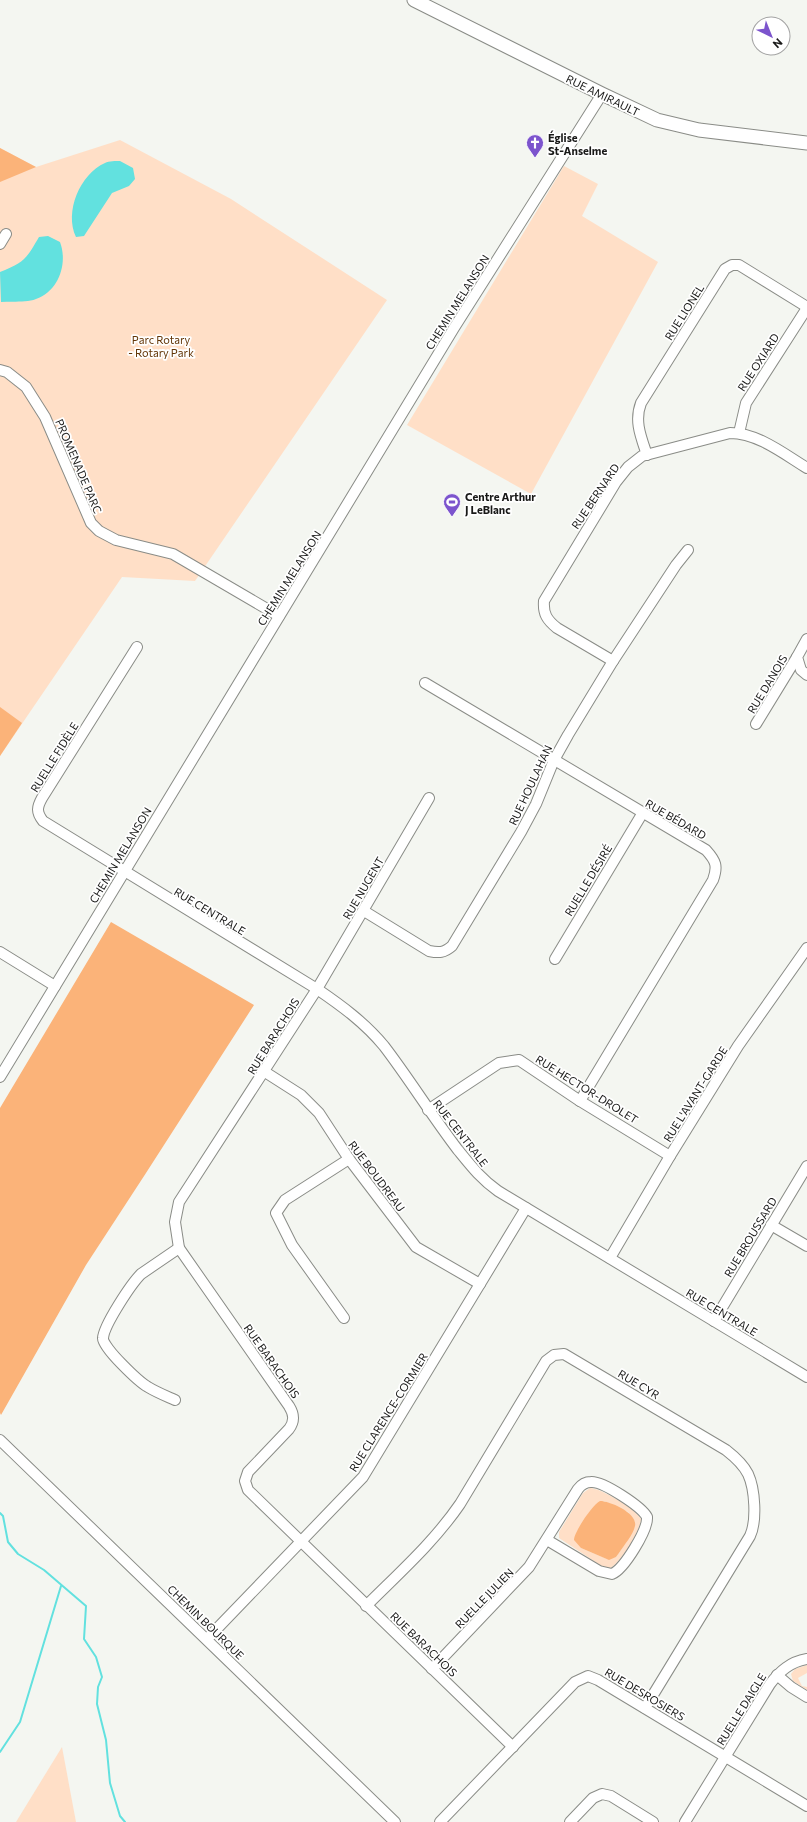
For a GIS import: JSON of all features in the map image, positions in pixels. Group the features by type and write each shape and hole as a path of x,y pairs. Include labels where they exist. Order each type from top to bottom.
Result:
{"main road":[{"name":"RUE AMIRAULT","path":"414,0 657,120 699,130 807,143"}],"street":[{"name":"CHEMIN MELANSON","path":"0,1077 454,328 602,94"},
{"path":"0,244 6,234"},
{"name":"RUE LIONEL","path":"647,455 638,424 638,411 641,403 725,269 732,265 739,265 807,308"},
{"name":"RUE OXIARD","path":"740,433 746,402 807,308"},
{"name":"PROMENADE PARC","path":"0,370 7,372 26,387 45,417 91,523 99,532 116,540 174,554 280,616"},
{"name":"RUE BERNARD","path":"612,661 557,628 549,621 544,615 544,601 616,482 628,467 647,455 730,432 740,433 759,440 807,468"},
{"name":"RUE HOULAHAN","path":"364,911 429,950 441,952 446,951 452,946 459,937 521,832 536,804 554,760 612,661 676,565 688,550"},
{"name":"RUE DANOIS","path":"756,724 807,639"},
{"name":"RUELLE FIDÈLE","path":"124,872 43,821 38,815 37,809 42,798 138,647"},
{"name":"RUE DANOIS","path":"797,657 801,670 807,675"},
{"name":"RUE BÉDARD","path":"425,683 642,814 706,850 715,860 717,869 713,880 580,1101"},
{"name":"RUE NUGENT","path":"317,990 429,798"},
{"name":"RUELLE DÉSIRÉ","path":"555,959 642,814"},
{"name":"RUE CENTRALE","path":"124,872 317,990 358,1018 384,1046 428,1110 482,1179 526,1208 807,1377"},
{"name":"RUE L'AVANT-GARDE","path":"610,1258 670,1156 738,1046 807,948"},
{"path":"0,952 55,986"},
{"name":"RUE BARACHOIS","path":"317,990 179,1202 175,1222 179,1248 292,1412 293,1421 290,1427 248,1472 245,1481 246,1487 250,1493 513,1747"},
{"name":"RUE HECTOR-DROLET","path":"428,1110 499,1063 519,1060 580,1101 670,1156"},
{"name":"RUE BOUDREAU","path":"265,1072 301,1095 319,1113 349,1159 416,1247 480,1284"},
{"path":"344,1318 292,1245 276,1213 285,1200 349,1159"},
{"name":"RUE BROUSSARD","path":"714,1322 807,1166"},
{"name":"RUE CLARENCE-CORMIER","path":"207,1639 363,1477 526,1208"},
{"path":"771,1225 807,1246"},
{"path":"176,1400 146,1386 111,1353 103,1339 104,1332 140,1274 179,1248"},
{"name":"RUE CYR","path":"366,1606 450,1519 545,1364 551,1356 564,1354 726,1450 741,1463 751,1481 755,1520 750,1536 645,1708"},
{"name":"CHEMIN BOURQUE","path":"0,1440 395,1822"},
{"name":"RUELLE JULIEN","path":"432,1669 519,1579 534,1561 578,1489 588,1482 593,1481 601,1484 640,1508 647,1517 645,1529 620,1569 612,1574 600,1571 548,1540"},
{"name":"RUELLE DAIGLE","path":"685,1822 766,1689 777,1675 793,1663 807,1659"},
{"name":"RUELLE DAIGLE","path":"777,1675 791,1687 807,1697"},
{"name":"RUE DESROSIERS","path":"440,1822 576,1682 585,1676 598,1680 807,1806"},
{"path":"570,1822 593,1798 602,1794 611,1796 653,1822"}],"green space":[{"name":"Parc Rotary - Rotary Park","path":"120,140 231,199 387,300 195,581 122,577 0,756 0,148 36,167"},
{"path":"564,166 598,184 582,216 658,262 531,494 407,425"},
{"path":"590,1488 610,1495 633,1510 641,1519 638,1530 629,1546 619,1560 610,1568 603,1567 559,1538 559,1532 583,1493","holes":["604,1501 628,1512 635,1522 634,1528 616,1557 607,1559 581,1548 585,1520 588,1514 597,1505"]},
{"path":"807,1665 807,1673 798,1678 802,1686 807,1687 807,1690 793,1681 791,1674 795,1669"},
{"path":"62,1747 76,1822 16,1822"}],"shaded area":[{"path":"0,148 36,167 0,182"},
{"path":"0,707 22,723 0,756"},
{"path":"111,922 254,1005 86,1265 1,1415 0,1108"},
{"path":"600,1501 616,1505 628,1512 635,1521 634,1529 628,1540 616,1557 609,1560 581,1548 574,1540 584,1519 593,1507"}],"water":[{"path":"120,161 133,168 135,179 129,186 112,193 84,236 76,237 73,227 73,206 82,185 96,168 107,162"},
{"path":"48,236 60,242 62,250 62,267 56,283 51,290 36,299 1,302 0,272 24,259 39,237"}],"waterway":[{"path":"0,1513 3,1516 8,1542 18,1554 44,1570 86,1606 84,1639 96,1657 102,1677 98,1687 97,1704 106,1740 110,1783 120,1816 125,1822"},
{"path":"0,1752 20,1722 61,1586"}],"place":[{"name":"Église St-Anselme","path":"535,158"},
{"name":"Centre Arthur J LeBlanc","path":"452,517"}]}
